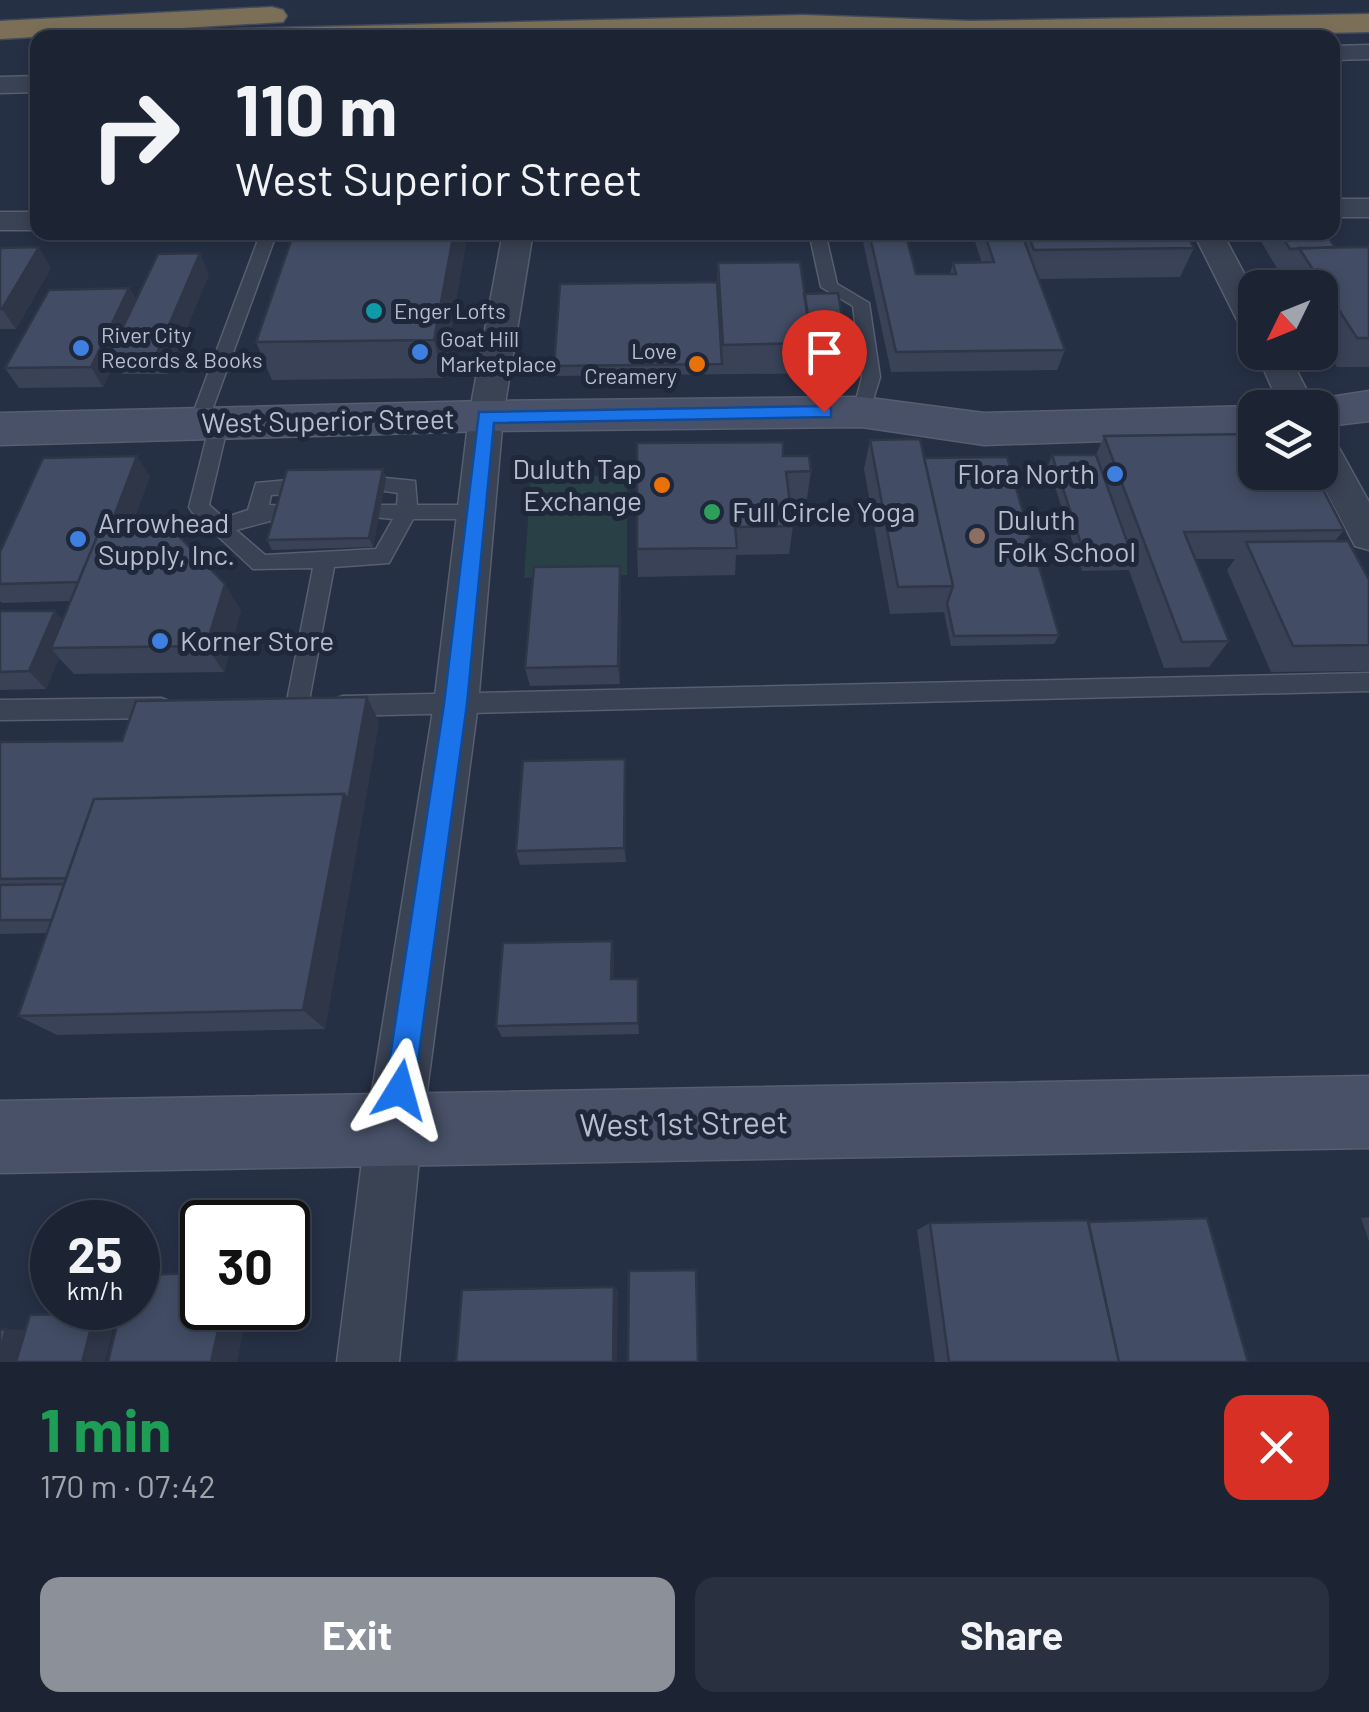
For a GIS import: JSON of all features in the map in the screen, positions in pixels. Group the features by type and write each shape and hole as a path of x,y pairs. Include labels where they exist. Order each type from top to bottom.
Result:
{"highway":[{"path":"0,7 56,0"},
{"path":"0,7 226,0"},
{"path":"0,30 576,0"},
{"path":"674,27 899,0"},
{"path":"554,30 803,24 970,30 1369,23"},
{"path":"0,46 30,45"}],"street":[{"path":"1340,52 1369,52"},
{"path":"0,85 30,84"},
{"path":"1340,208 1369,208"},
{"path":"0,221 30,221"},
{"path":"368,1362 394,1128 456,704 486,416 517,240"},
{"path":"1211,240 1238,291"},
{"path":"1338,410 1369,406"},
{"name":"West Superior Street","path":"0,429 486,416 862,412 984,429 1238,422"},
{"path":"1338,479 1369,536"},
{"name":"West 1st Street","path":"0,1138 1369,1112"}],"lane":[{"path":"266,240 208,424 199,507 260,563 382,558 407,512 408,486 385,485"},
{"path":"819,240 829,288 860,303 871,376 862,412"},
{"path":"257,514 263,488 289,487"},
{"path":"222,527 257,514 282,512"},
{"path":"380,512 478,512"},
{"path":"325,560 287,706 1369,682"},
{"path":"0,710 178,708"}],"green space":[{"path":"627,475 627,575 524,578 531,477"}],"building":[{"name":"Enger Lofts","path":"291,240 453,240 434,340 256,342"},
{"path":"871,240 907,240 916,274 956,274 953,263 994,262 987,240 1024,240 1065,350 896,352"},
{"path":"1030,240 1190,240 1194,248 1034,250"},
{"path":"1284,240 1330,240 1335,247 1290,249"},
{"path":"39,247 2,309 0,309 0,248"},
{"path":"1369,247 1369,338 1357,338 1338,309 1338,270 1313,270 1299,248"},
{"path":"200,253 157,353 110,354 158,254"},
{"path":"800,262 812,343 723,345 718,263"},
{"path":"717,282 722,364 554,366 560,284"},
{"path":"129,288 91,367 5,368 49,290"},
{"path":"838,293 850,362 809,363 812,343 804,294"},
{"path":"1238,434 1238,490 1323,490 1344,530 1184,532 1229,641 1182,642 1104,436"},
{"path":"920,439 953,586 898,587 870,440"},
{"path":"783,442 783,456 809,456 811,471 786,472 793,526 735,527 737,548 637,549 637,443"},
{"path":"1052,455 1096,455 1134,561 1087,562"},
{"name":"Arrowhead Supply, Inc.","path":"137,456 110,527 101,527 78,582 0,584 0,552 43,458"},
{"path":"1007,457 1059,635 954,636 947,603 953,586 924,458"},
{"path":"383,469 369,538 267,540 287,470"},
{"name":"Korner Store","path":"169,526 225,584 206,646 51,648 101,527"},
{"path":"1348,541 1369,580 1369,645 1293,646 1246,542"},
{"path":"620,566 618,666 525,668 534,567"},
{"path":"0,611 55,611 29,671 0,672"},
{"path":"367,697 348,800 344,794 94,799 66,878 0,879 0,742 122,741 136,701"},
{"path":"625,759 624,848 516,851 523,761"},
{"path":"344,794 303,1010 18,1016 94,799"},
{"path":"64,884 52,920 0,920 0,885"},
{"path":"612,941 611,979 638,979 638,1023 496,1026 503,943"},
{"path":"1207,1218 1248,1362 1119,1362 1088,1222"},
{"path":"1088,1220 1119,1362 949,1362 930,1223"},
{"path":"696,1270 698,1362 628,1362 629,1271"},
{"path":"160,1274 180,1274 180,1330 218,1330 211,1362 108,1362 116,1330 160,1330"},
{"path":"614,1287 613,1362 456,1362 462,1290"},
{"path":"30,1315 30,1330 90,1330 82,1362 16,1362"}],"place":[{"name":"Enger Lofts","path":"374,311"},
{"name":"River City Records & Books","path":"81,348"},
{"name":"Goat Hill Marketplace","path":"420,352"},
{"name":"Love Creamery","path":"697,364"},
{"name":"Flora North","path":"1115,474"},
{"name":"Duluth Tap Exchange","path":"662,485"},
{"name":"Full Circle Yoga","path":"712,512"},
{"name":"Duluth Folk School","path":"977,536"},
{"name":"Arrowhead Supply, Inc.","path":"78,539"},
{"name":"Korner Store","path":"160,641"}],"route":[{"path":"400,1090 456,704 486,416 824,412"}]}
